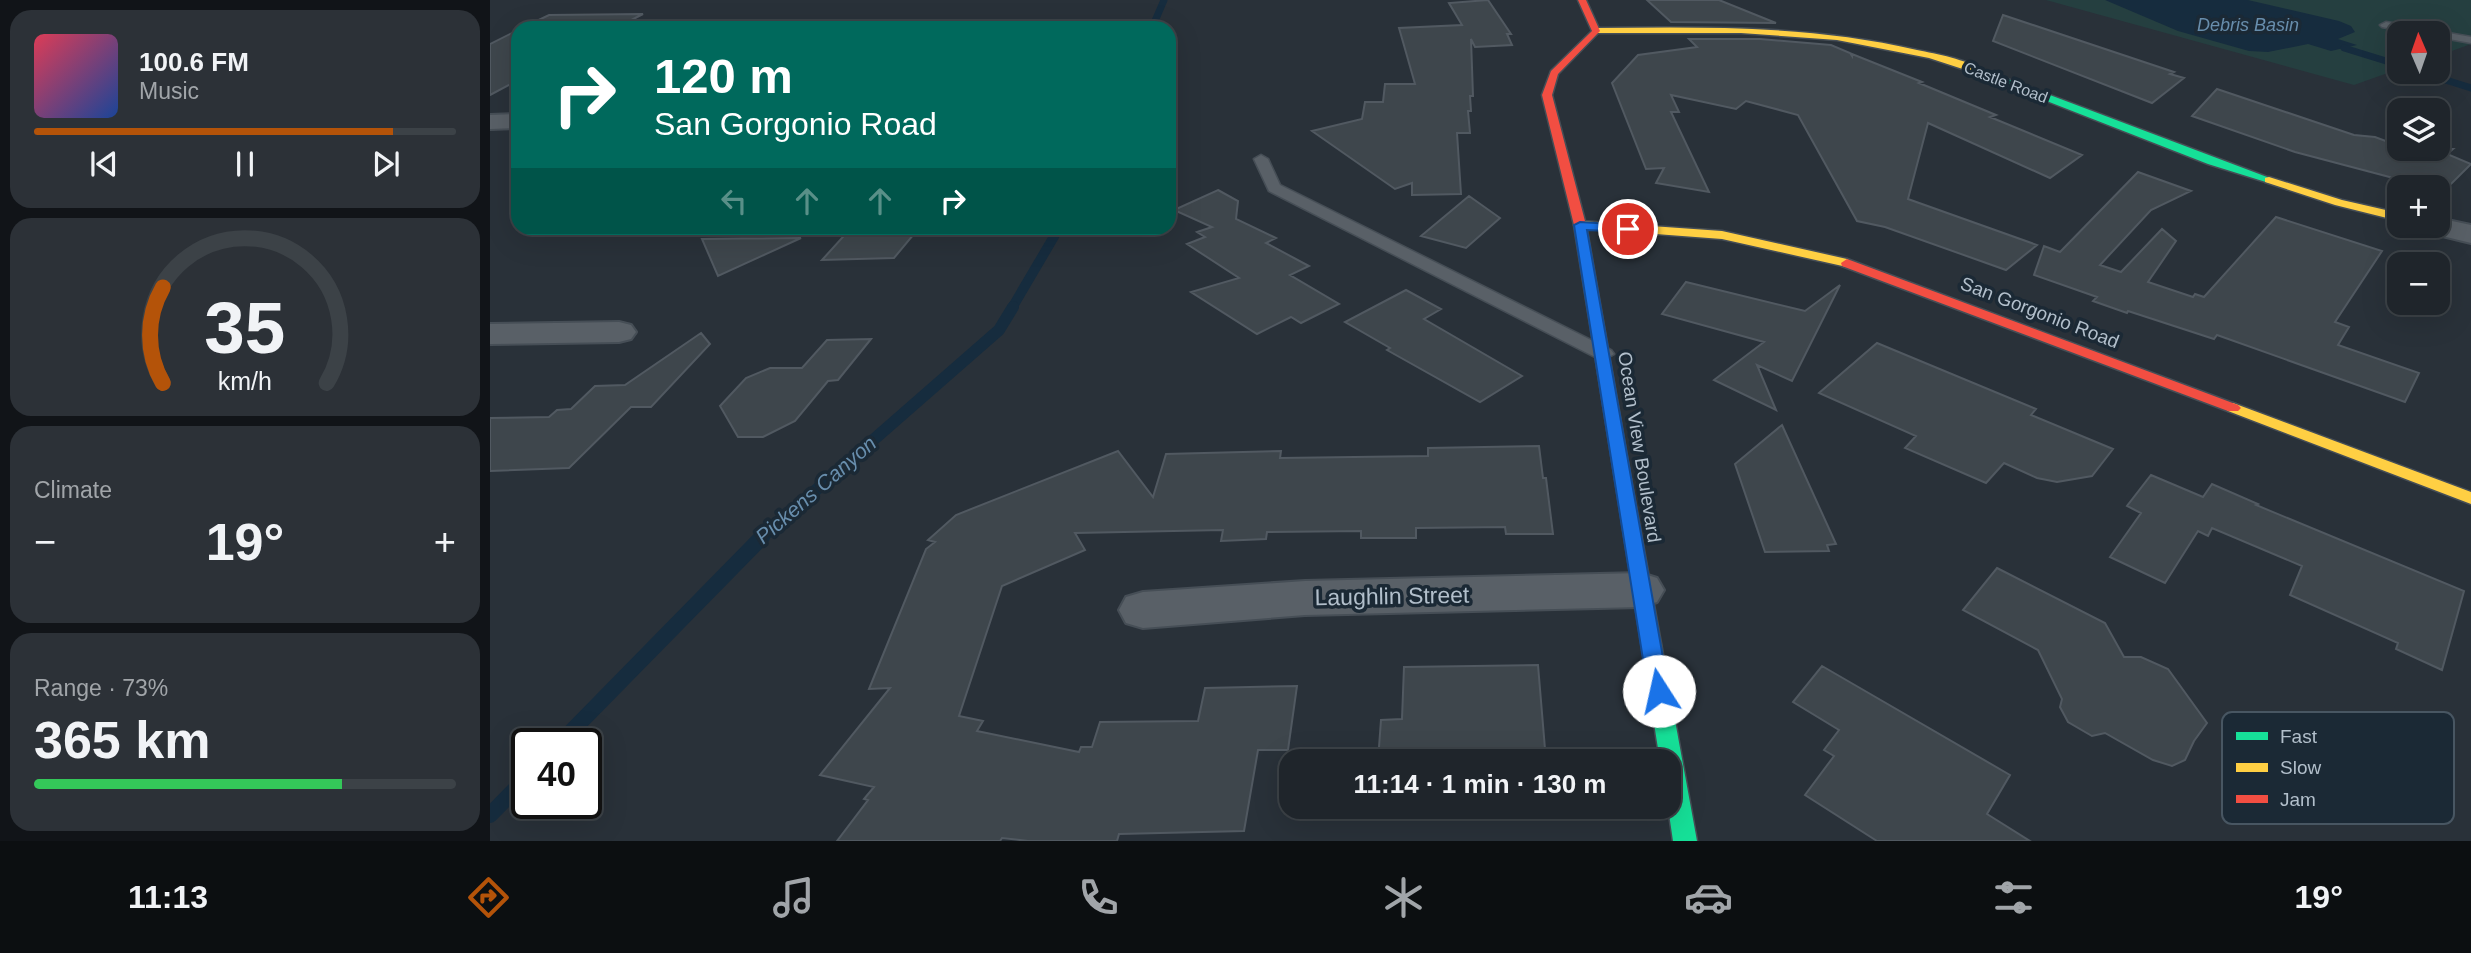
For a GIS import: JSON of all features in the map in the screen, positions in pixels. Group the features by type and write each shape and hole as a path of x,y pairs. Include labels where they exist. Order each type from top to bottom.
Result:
{"street":[{"path":"1582,0 1596,31"},
{"name":"Castle Road","path":"1596,31 1759,30 1837,37 1907,51 1963,65 2212,162 2339,204 2387,214"},
{"name":"Ocean View Boulevard","path":"1596,31 1554,73 1547,95 1580,225 1604,354 1641,590 1685,841"},
{"path":"490,122 511,121"},
{"name":"San Gorgonio Road","path":"1580,225 1722,235 1853,264 2471,498"},
{"path":"2450,229 2471,234"},
{"path":"490,334 620,332"},
{"name":"Laughlin Street","path":"1143,610 1304,598 1641,590"}],"lane":[{"path":"2450,36 2471,40"},
{"path":"1261,159 1274,188 1604,354"}],"green space":[{"path":"2046,0 2471,0 2471,44 2450,52 2450,21 2387,21 2387,73 2354,85"}],"water":[{"name":"Debris Basin","path":"2105,0 2248,0 2339,21 2351,26 2355,32 2338,39 2357,45 2331,51 2308,44 2268,52 2249,51 2178,31"}],"building":[{"path":"1488,0 1511,34 1507,34 1512,45 1475,47 1471,39 1473,96 1470,96 1471,111 1468,111 1470,133 1457,133 1461,194 1412,195 1412,183 1395,189 1312,131 1362,119 1365,102 1383,102 1385,84 1415,84 1399,28 1462,25 1449,3"},
{"path":"1647,0 1719,0 1776,23 1671,22"},
{"path":"643,14 630,21 537,21 549,15"},
{"path":"2003,15 2174,72 2170,74 2184,78 2152,103 1993,41"},
{"path":"511,34 511,84 490,95 490,44"},
{"path":"1689,39 1760,39 1831,45 1852,56 1922,82 1919,83 1996,115 1990,117 2082,155 2050,178 1928,123 1908,199 2037,245 2006,270 1885,227 1857,221 1798,115 1746,101 1736,109 1671,95 1679,112 1671,112 1709,192 1656,183 1664,168 1646,169 1612,83 1638,55 1697,47"},
{"path":"2217,89 2354,135 2387,142 2387,161 2450,161 2450,155 2471,164 2450,185 2450,175 2387,176 2295,152 2192,116"},
{"path":"2138,172 2191,191 2151,210 2100,265 2121,272 2162,229 2176,241 2148,282 2193,297 2195,294 2204,297 2276,217 2382,251 2335,322 2349,327 2338,345 2419,373 2405,402 2217,335 2214,339 2128,311 2127,313 2093,301 2097,297 2034,275 2044,246 2060,252"},
{"path":"1218,190 1238,201 1236,219 1276,238 1266,243 1309,266 1290,275 1339,304 1301,323 1291,317 1257,334 1191,292 1239,278 1187,244 1205,237 1197,232 1212,227 1176,209"},
{"path":"1469,196 1500,218 1466,248 1421,236"},
{"path":"845,235 913,235 894,258 822,260"},
{"path":"801,238 718,276 702,239"},
{"path":"1686,282 1805,311 1840,285 1792,381 1757,365 1776,410 1714,380 1764,342 1662,314"},
{"path":"1406,290 1441,309 1424,319 1522,376 1480,402 1387,350 1390,348 1345,322"},
{"path":"701,333 710,344 651,407 631,407 569,468 490,471 490,418 549,417 557,410 571,409 595,386 625,385"},
{"path":"871,339 838,380 828,381 795,421 763,437 738,437 720,406 746,378 770,368 802,368 827,340"},
{"path":"1877,343 2036,409 2031,415 2113,449 2092,476 2057,482 2037,478 2004,463 1986,483 1905,448 1916,436 1819,393"},
{"path":"1782,425 1836,544 1827,545 1829,551 1765,552 1735,464"},
{"path":"1539,446 1553,534 1506,534 1505,527 1416,528 1416,538 1361,538 1361,531 1267,532 1266,539 1221,541 1223,530 1075,533 1085,550 1002,586 959,716 983,721 977,731 1079,752 1081,747 1092,747 1100,722 1198,721 1205,688 1297,686 1288,749 1258,750 1244,831 1119,834 1117,841 1028,841 1002,838 1000,841 837,841 868,800 864,799 874,787 820,775 890,688 869,689 926,549 935,542 928,540 956,515 1118,451 1153,497 1166,454 1281,451 1280,458 1428,456 1428,448"},
{"path":"2151,475 2203,497 2212,484 2258,504 2256,505 2464,591 2442,670 2396,649 2398,643 2290,595 2302,566 2212,528 2208,536 2198,531 2165,583 2110,557 2141,513 2127,506"},
{"path":"1997,568 2105,623 2124,657 2141,657 2168,669 2207,723 2185,760 2172,766 2153,760 2105,733 2092,736 2068,722 2060,707 2062,699 2038,650 1963,610"},
{"path":"1538,665 1545,749 1379,749 1381,720 1402,719 1404,667"},
{"path":"1822,666 2010,775 1987,814 2030,841 1877,841 1805,795 1834,756 1824,750 1839,730 1793,702"}],"waterway":[{"name":"Pickens Canyon","path":"1155,21 1164,0"},
{"path":"2344,48 2387,61"},
{"path":"2450,81 2471,88"},
{"name":"Pickens Canyon","path":"1012,308 1055,235"},
{"name":"Pickens Canyon","path":"760,539 999,330 1013,307"},
{"name":"Pickens Canyon","path":"575,728 760,539"},
{"name":"Pickens Canyon","path":"490,815 511,793"}],"traffic: fast":[{"path":"1978,71 2212,162 2269,180"},
{"path":"1623,479 1685,841"}],"traffic: slow":[{"path":"1596,31 1741,31 1837,37 1932,56 1978,71"},
{"path":"2269,180 2339,203 2387,214"},
{"path":"1580,225 1722,235 1847,263"},
{"path":"2233,408 2471,498"}],"traffic: jam":[{"path":"1582,0 1596,31"},
{"path":"1596,31 1554,73 1547,95 1580,225 1623,479"},
{"path":"1847,263 2233,408"}],"route":[{"path":"1628,229 1580,225 1604,354 1659,691"}]}
